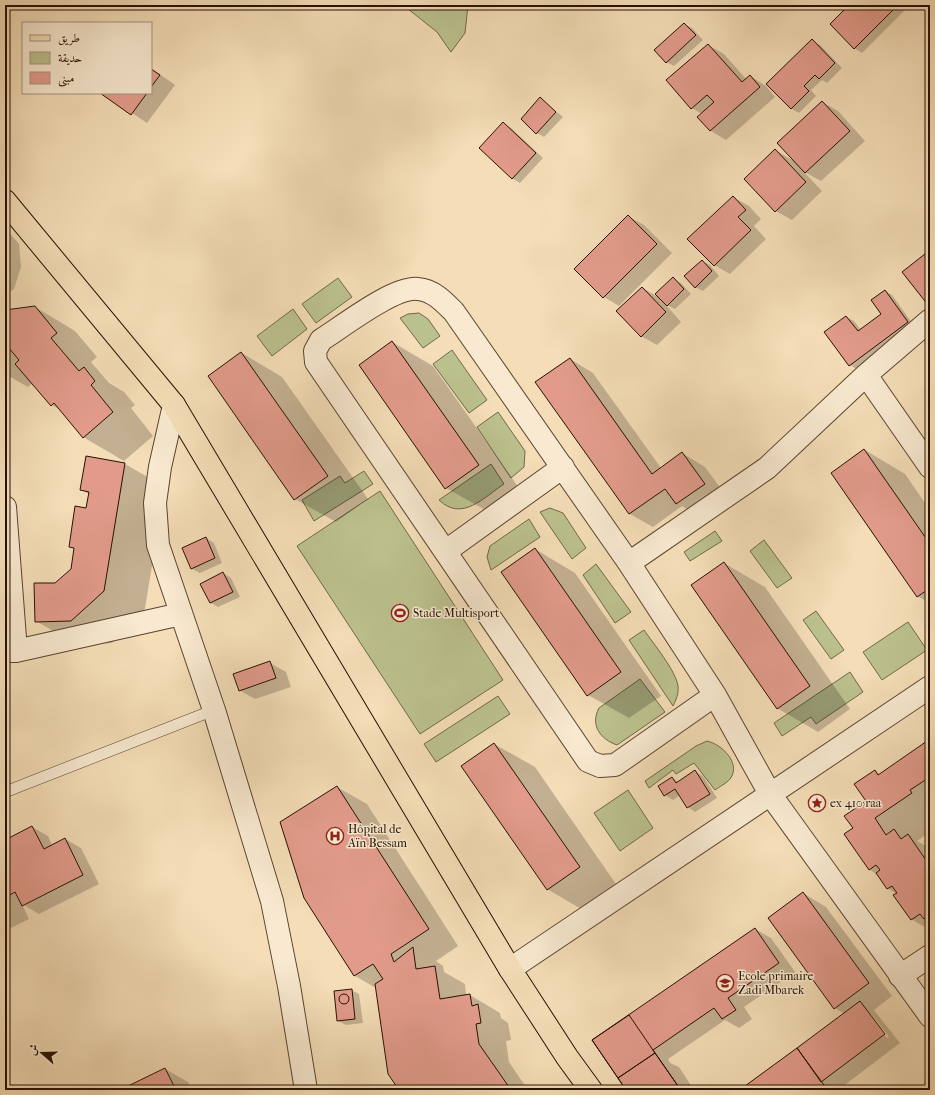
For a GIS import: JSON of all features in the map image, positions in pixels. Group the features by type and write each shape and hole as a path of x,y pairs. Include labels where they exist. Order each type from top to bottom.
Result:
{"main road":[{"path":"5,201 174,405 510,968 567,1057 591,1090"}],"street":[{"path":"715,695 615,765 600,766 588,761 316,362 315,351 321,340 393,294 418,289 438,296 454,312 629,563 715,695 770,794 930,1016"},
{"path":"629,563 767,468 866,375 930,320"},
{"path":"866,375 930,467"},
{"path":"174,405 160,467 155,504 158,545 214,710 272,901 289,986 306,1090"},
{"path":"446,551 563,467"},
{"path":"5,507 11,651 181,614"},
{"path":"510,968 930,687"},
{"path":"900,976 930,956"}],"lane":[{"path":"5,792 214,710"}],"green space":[{"path":"403,5 468,5 465,33 451,52 437,32"},
{"path":"338,278 352,297 316,323 302,304"},
{"path":"293,309 307,329 272,356 257,336"},
{"path":"419,313 428,319 440,336 423,348 400,318 408,314"},
{"path":"452,350 487,400 469,413 433,364"},
{"path":"498,412 525,451 524,467 511,478 477,427"},
{"path":"491,464 504,484 480,501 472,506 456,509 439,500"},
{"path":"364,471 373,484 314,521 302,500 340,476 345,483"},
{"name":"Stade Multisport","path":"380,491 503,680 420,734 297,546"},
{"path":"550,508 563,513 586,548 572,559 540,512"},
{"path":"529,519 540,537 491,570 487,557 490,546"},
{"path":"715,531 722,541 690,561 684,552"},
{"path":"764,540 792,578 777,588 750,551"},
{"path":"596,564 631,612 615,623 583,575"},
{"path":"816,611 844,650 831,659 803,620"},
{"path":"908,622 927,650 882,680 863,652"},
{"path":"644,630 669,665 676,680 678,691 673,706 629,640"},
{"path":"850,672 863,692 816,724 811,717 782,736 774,723"},
{"path":"640,679 665,712 617,745 606,739 598,731 596,726 596,714 599,708"},
{"path":"498,696 510,714 436,762 424,744"},
{"path":"707,741 724,750 732,761 733,773 727,782 715,790 694,763 676,774 673,770 649,788 645,781 696,746"},
{"path":"628,790 653,828 620,851 594,813"}],"building":[{"path":"849,5 898,5 854,49 830,24"},
{"path":"684,23 696,35 666,63 654,50"},
{"path":"812,39 835,63 819,79 815,75 804,86 809,91 791,109 766,84"},
{"path":"708,44 742,82 750,75 760,87 710,131 697,117 714,102 707,95 691,109 666,80"},
{"path":"152,70 160,75 152,86"},
{"path":"101,94 146,94 131,115"},
{"path":"540,97 556,112 536,134 521,119"},
{"path":"822,101 850,131 805,173 777,143"},
{"path":"503,122 536,153 512,179 479,148"},
{"path":"775,149 806,182 775,212 744,179"},
{"path":"733,196 746,210 738,217 751,230 714,266 687,239"},
{"path":"628,215 657,244 603,298 574,269"},
{"path":"930,250 930,303 928,305 902,272"},
{"path":"702,260 712,271 695,288 684,276"},
{"path":"673,277 684,289 667,306 655,294"},
{"path":"642,287 666,312 641,337 616,311"},
{"path":"885,290 908,322 849,366 824,332 846,316 858,331 881,314 871,300"},
{"path":"35,306 57,333 51,338 79,371 84,367 95,381 91,385 113,412 83,438 54,403 51,406 15,364 19,360 8,347 5,349 5,310"},
{"path":"392,341 479,465 445,489 359,365"},
{"path":"241,352 328,476 294,500 208,376"},
{"path":"570,358 652,474 682,452 705,484 676,504 665,489 629,514 535,382"},
{"path":"864,449 930,544 930,588 917,597 831,473"},
{"path":"86,456 125,463 104,591 71,621 35,622 34,583 55,583 71,569 74,548 69,547 75,506 86,508 89,492 80,490"},
{"path":"206,537 215,558 191,569 182,548"},
{"path":"535,548 621,672 587,696 501,572"},
{"path":"724,562 810,686 777,709 691,585"},
{"path":"223,572 233,592 210,603 200,584"},
{"path":"270,661 276,678 239,691 233,674"},
{"path":"930,739 930,777 910,790 912,793 875,818 886,835 894,829 901,839 908,834 930,866 930,914 924,919 920,914 911,920 893,895 897,893 892,886 887,889 876,873 880,870 876,865 869,870 844,834 853,828 844,816 866,801 854,784 875,770 878,775"},
{"path":"494,743 580,867 547,890 461,766"},
{"path":"695,770 710,794 687,808 675,789 664,796 658,786 672,777 676,783"},
{"path":"337,786 429,929 391,954 394,962 413,947 416,969 435,966 440,999 470,994 472,1006 478,1004 481,1023 476,1024 479,1044 509,1087 504,1090 399,1090 388,1074 375,984 383,979 373,964 354,976 304,898 280,822"},
{"path":"32,826 44,849 65,838 83,875 22,906 15,892 8,896 5,890 5,840"},
{"path":"803,892 869,983 834,1009 768,918"},
{"path":"755,928 779,963 728,998 736,1010 722,1019 714,1008 653,1050 678,1086 673,1090 626,1090 592,1040"},
{"path":"352,989 355,1019 337,1021 334,991"},
{"path":"344,994 349,999 344,1004 339,999"},
{"path":"860,1001 885,1034 821,1082 797,1048"},
{"path":"629,1015 655,1053 618,1078 592,1040"},
{"path":"797,1048 824,1085 817,1090 748,1090 745,1086"},
{"path":"655,1053 678,1086 673,1090 626,1090 618,1078"},
{"path":"165,1068 176,1090 128,1090 126,1087"},
{"path":"360,1086 383,1087 383,1090 360,1090"}],"place":[{"name":"Stade Multisport","path":"400,613"},
{"name":"ex 410 raa","path":"817,803"},
{"name":"Hôpital de Aïn Bessam","path":"335,836"},
{"name":"Ecole primaire Zadi Mbarek","path":"725,983"}]}
